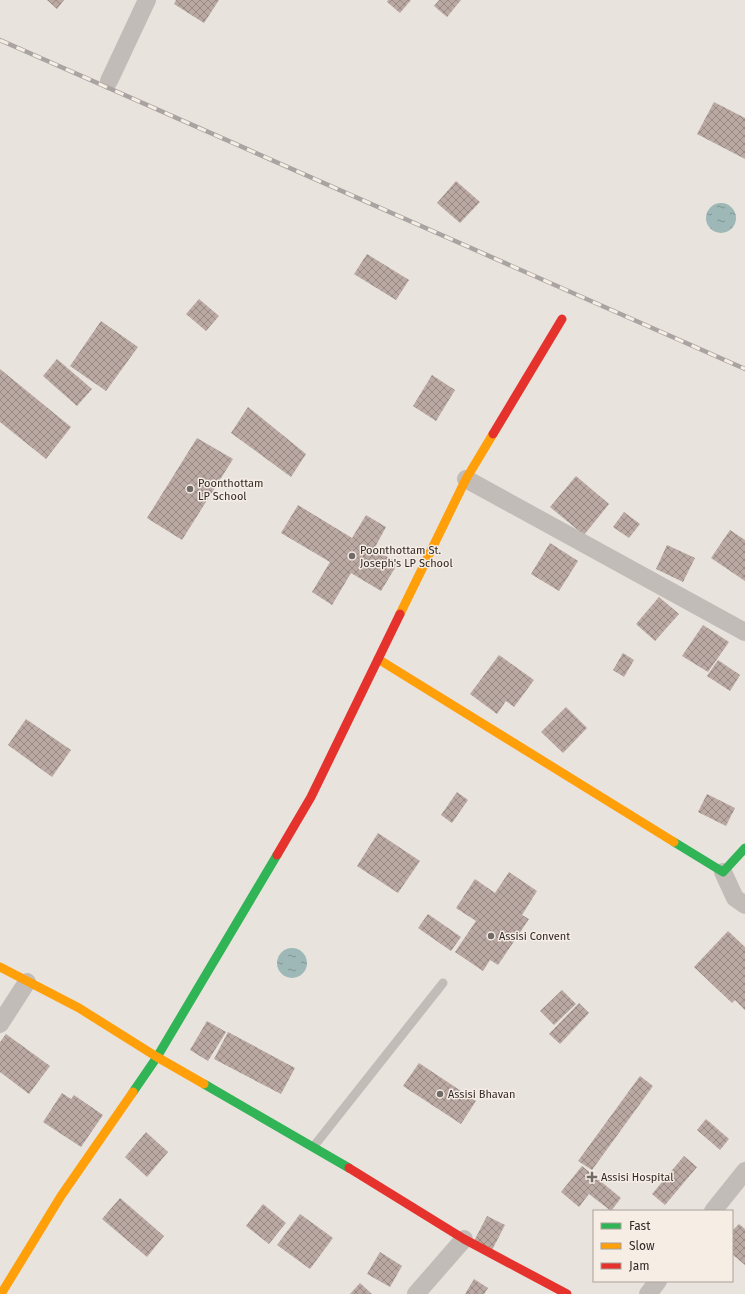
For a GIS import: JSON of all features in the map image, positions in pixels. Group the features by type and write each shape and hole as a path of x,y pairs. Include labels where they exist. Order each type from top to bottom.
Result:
{"street":[{"path":"109,81 147,0"},
{"path":"1,1294 61,1196 157,1057 311,798 466,479 562,319"},
{"path":"466,479 745,632"},
{"path":"378,659 723,872 735,898 745,905"},
{"path":"723,872 745,848"},
{"path":"0,966 26,982 79,1008 157,1057 314,1146 464,1239 566,1294"},
{"path":"0,1024 26,982"},
{"path":"714,1210 745,1171"},
{"path":"416,1294 464,1239"},
{"path":"648,1294 657,1282"}],"lane":[{"path":"314,1146 443,983"}],"water":[{"path":"721,203 732,207 736,218 732,229 721,233 710,229 706,218 710,207"},
{"path":"292,948 303,952 307,963 303,974 292,978 281,974 277,963 281,952"}],"building":[{"path":"47,0 64,0 57,9"},
{"path":"176,0 219,0 204,23 174,4"},
{"path":"388,0 411,0 400,13 387,2"},
{"path":"439,0 461,0 447,17 434,6"},
{"path":"714,102 745,118 745,159 697,134"},
{"path":"456,181 480,202 460,223 437,203"},
{"path":"367,254 409,280 396,300 354,274"},
{"path":"199,299 219,316 206,331 186,314"},
{"path":"101,321 138,347 106,391 70,366"},
{"path":"57,359 92,389 77,406 43,376"},
{"path":"0,369 71,427 46,459 0,422"},
{"path":"432,375 455,390 436,421 413,406"},
{"path":"248,407 306,454 291,477 231,433"},
{"name":"Poonthottam LP School","path":"197,438 233,459 182,540 147,518"},
{"path":"576,476 609,504 584,535 550,507"},
{"name":"Poonthottam St. Joseph's LP School","path":"298,505 352,538 366,515 386,527 374,549 398,563 381,591 351,573 332,605 312,592 330,562 281,533"},
{"path":"624,512 640,524 629,538 613,527"},
{"path":"730,530 745,540 745,581 711,558"},
{"path":"550,543 578,561 559,591 531,574"},
{"path":"667,545 695,558 683,582 656,569"},
{"path":"659,597 679,614 655,641 636,624"},
{"path":"703,625 729,642 708,672 682,656"},
{"path":"623,653 634,660 624,677 613,670"},
{"path":"499,655 534,680 514,707 506,701 497,714 470,694"},
{"path":"718,660 740,675 730,691 707,676"},
{"path":"566,707 587,728 563,753 541,732"},
{"path":"26,719 71,750 52,777 8,745"},
{"path":"457,792 468,800 452,823 441,815"},
{"path":"707,794 735,808 726,826 698,812"},
{"path":"378,833 420,861 398,893 357,866"},
{"name":"Assisi Convent","path":"509,872 537,891 522,915 529,919 498,965 490,960 483,971 455,952 476,921 456,908 475,879 495,893"},
{"path":"428,914 461,937 451,951 418,928"},
{"path":"728,931 745,947 745,1010 735,1000 732,1003 694,967"},
{"path":"562,990 576,1004 554,1025 540,1011"},
{"path":"579,1003 589,1013 560,1044 549,1034"},
{"path":"207,1021 226,1032 208,1061 190,1050"},
{"path":"228,1032 295,1068 281,1094 214,1059"},
{"path":"6,1034 50,1066 29,1094 0,1072 0,1042"},
{"name":"Assisi Bhavan","path":"419,1063 476,1101 461,1124 403,1086"},
{"path":"640,1076 653,1086 592,1170 578,1161"},
{"path":"62,1093 71,1099 74,1095 103,1115 81,1147 43,1122"},
{"path":"706,1119 729,1139 720,1150 697,1130"},
{"path":"146,1132 168,1152 147,1177 125,1157"},
{"path":"684,1156 697,1167 665,1205 652,1194"},
{"path":"582,1166 621,1198 612,1210 610,1210 589,1194 579,1207 561,1192"},
{"path":"120,1198 164,1236 147,1257 102,1219"},
{"path":"263,1204 286,1223 269,1244 246,1226"},
{"path":"300,1214 333,1238 310,1269 277,1245"},
{"path":"487,1216 505,1225 492,1250 474,1241"},
{"path":"739,1224 745,1229 745,1265 733,1255 733,1230"},
{"path":"380,1252 402,1266 390,1287 367,1274"},
{"path":"474,1279 488,1288 484,1294 465,1294"},
{"path":"360,1283 372,1294 350,1294"}],"railway":[{"path":"0,40 745,369"}],"traffic: fast":[{"path":"674,842 723,872 745,848"},
{"path":"133,1092 157,1057 277,855"},
{"path":"204,1084 349,1168"}],"traffic: slow":[{"path":"400,614 466,479 493,434"},
{"path":"378,659 674,842"},
{"path":"0,967 79,1008 157,1057 204,1084"},
{"path":"1,1294 61,1196 133,1092"}],"traffic: jam":[{"path":"493,434 562,319"},
{"path":"277,855 311,797 400,614"},
{"path":"349,1168 464,1239 567,1294"}],"place":[{"name":"Poonthottam LP School","path":"190,489"},
{"name":"Poonthottam St. Joseph's LP School","path":"352,556"},
{"name":"Assisi Convent","path":"491,936"},
{"name":"Assisi Bhavan","path":"440,1094"},
{"name":"Assisi Hospital","path":"592,1177"}]}
